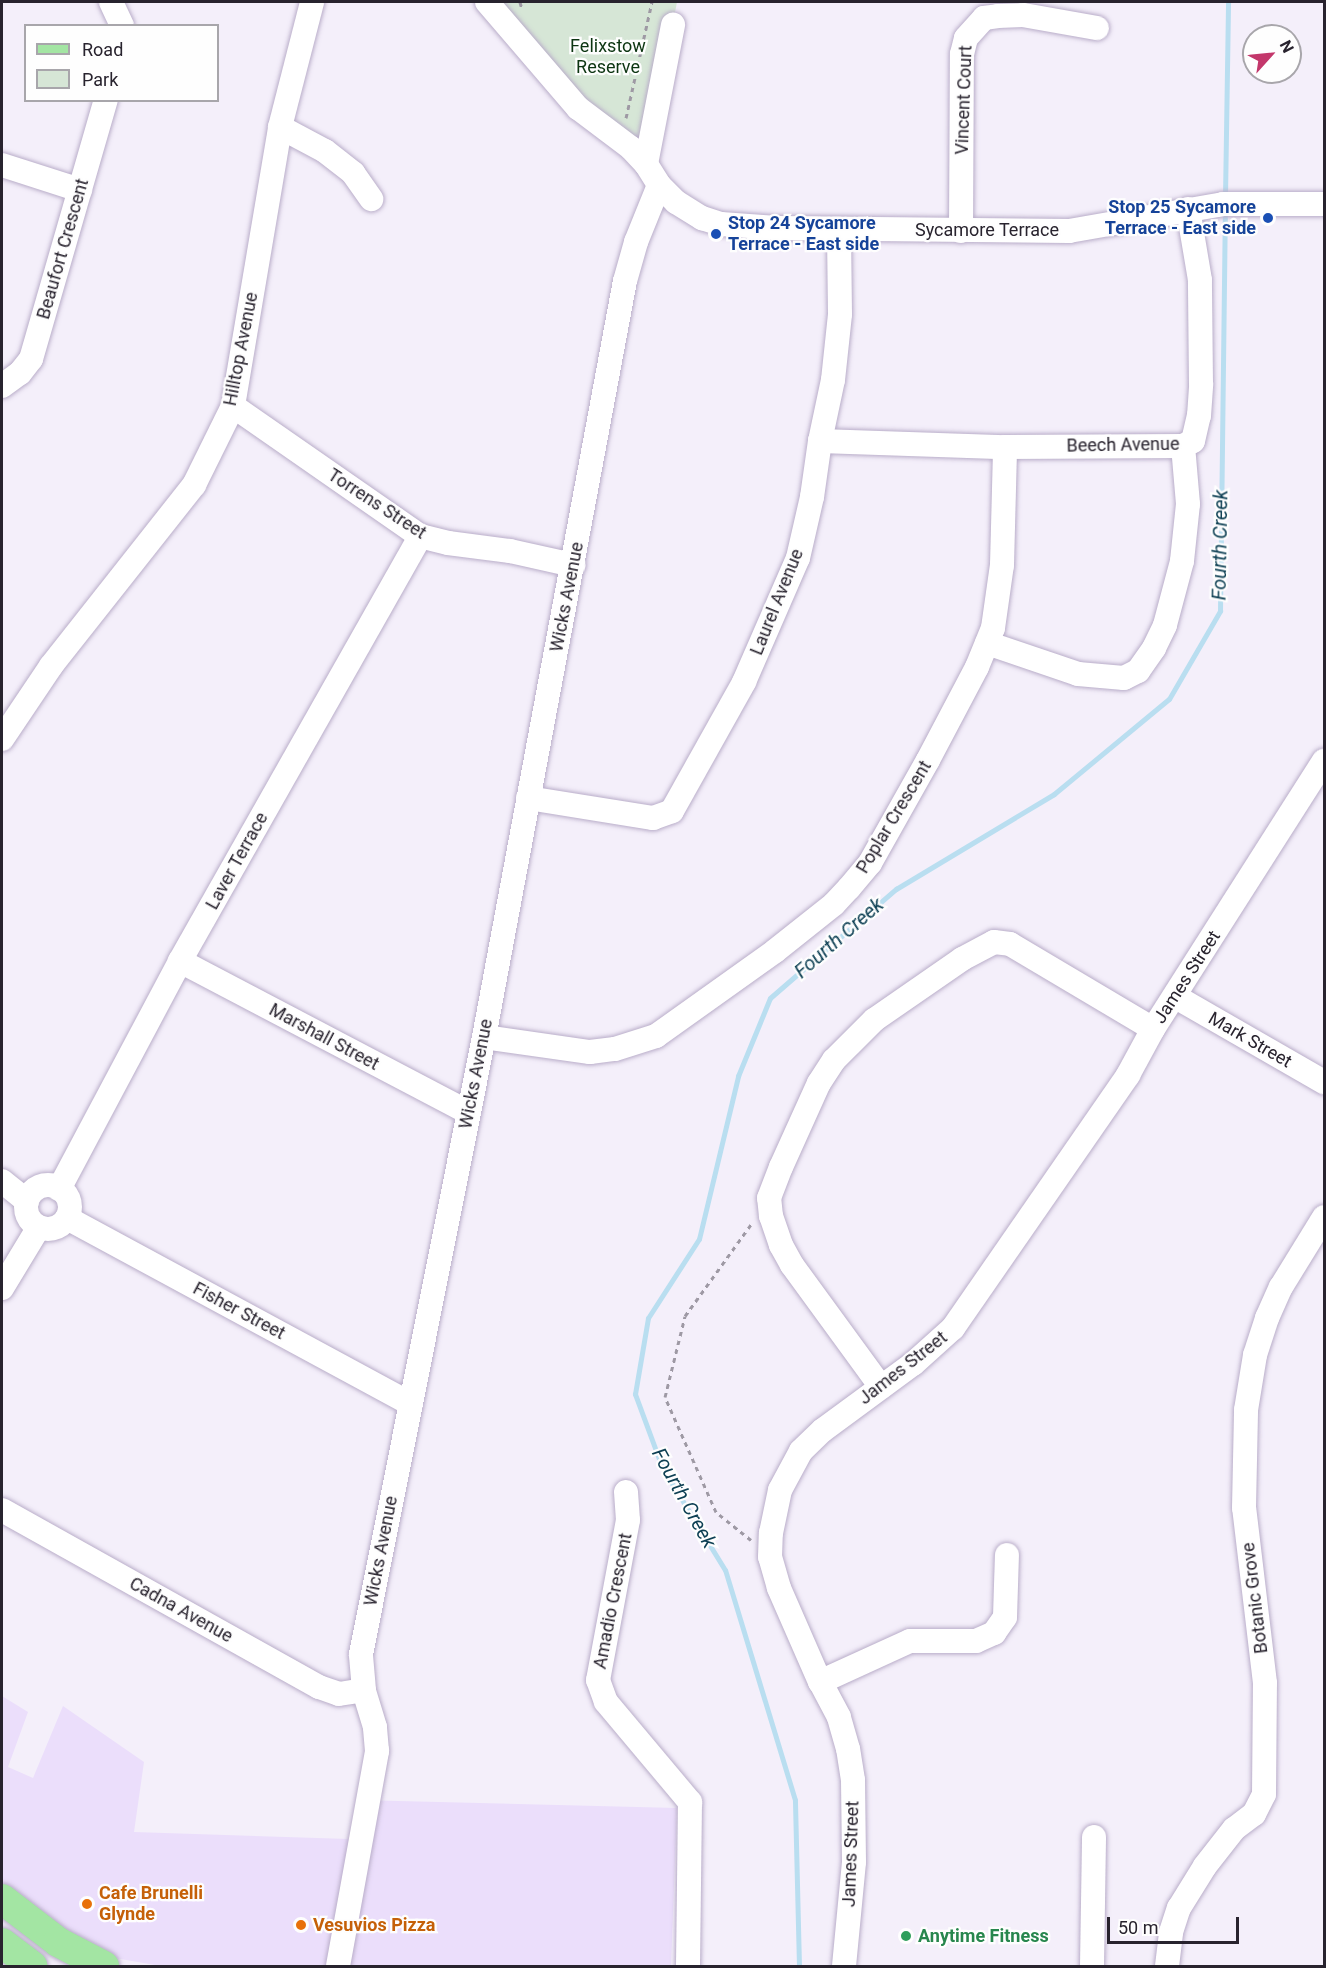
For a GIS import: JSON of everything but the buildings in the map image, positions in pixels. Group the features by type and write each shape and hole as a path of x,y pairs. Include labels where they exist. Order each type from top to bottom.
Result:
{"main road":[{"path":"2,1899 58,1942 104,1966"},
{"path":"2,1923 58,1966"},
{"path":"2,1943 32,1966"}],"street":[{"path":"111,2 121,24"},
{"name":"Hilltop Avenue","path":"2,739 51,666 194,485 233,406 280,127 312,2"},
{"name":"Sycamore Terrace","path":"487,2 578,108 631,148 646,164 659,185 676,202 702,218 721,224 839,229 1068,231 1188,209 1230,204 1324,204"},
{"name":"Vincent Court","path":"961,231 963,54 966,38 984,18 998,16 1023,15 1097,28"},
{"path":"646,164 673,25"},
{"name":"Beaufort Crescent","path":"2,386 20,373 31,358 105,102"},
{"path":"280,127 325,151 353,173 371,199"},
{"path":"2,165 80,190"},
{"name":"Wicks Avenue","path":"338,1966 377,1751 375,1727 364,1690 361,1654 484,1037 625,281 636,242 659,185"},
{"name":"Beech Avenue","path":"820,441 1005,447 1183,446 1193,441 1197,429 1201,384 1200,280 1188,209"},
{"name":"Laurel Avenue","path":"528,798 653,818 672,811 744,682 798,558 812,497 820,441 833,380 840,314 839,229"},
{"name":"Torrens Street","path":"233,406 420,536 448,543 510,550 573,565"},
{"path":"987,643 1078,674 1124,678 1138,671 1166,625 1182,561 1188,504 1183,446"},
{"name":"Poplar Crescent","path":"484,1037 590,1052 639,1042 656,1036 776,951 834,904 870,863 928,760 977,667 987,643 999,598 1005,447"},
{"name":"Laver Terrace","path":"59,1189 180,961 420,536"},
{"name":"James Street","path":"844,1966 854,1862 853,1780 848,1749 839,1717 820,1682 779,1588 770,1557 771,1533 780,1490 801,1451 823,1430 938,1344 953,1328 1128,1075 1153,1029 1176,997 1324,761"},
{"path":"881,1387 781,1245 771,1216 769,1198 811,1101 834,1060 874,1020 981,947 994,942 1010,944 1153,1029"},
{"name":"Marshall Street","path":"180,961 468,1112"},
{"name":"Mark Street","path":"1176,997 1324,1082"},
{"path":"2,1182 27,1201 30,1219 39,1227 56,1227 67,1218 70,1205 64,1191 53,1185 38,1187 27,1201"},
{"name":"Botanic Grove","path":"1167,1966 1171,1932 1179,1908 1205,1866 1234,1829 1261,1806 1264,1794 1265,1683 1244,1508 1247,1401 1255,1355 1267,1318 1281,1287 1324,1216"},
{"name":"Fisher Street","path":"67,1218 411,1404"},
{"path":"2,1288 39,1227"},
{"name":"Amadio Crescent","path":"626,1492 628,1520 598,1680 606,1702 690,1802 688,1966"},
{"name":"Cadna Avenue","path":"2,1510 319,1687 339,1694 364,1690"},
{"path":"820,1682 910,1641 976,1641 994,1633 1005,1617 1007,1555"},
{"path":"1092,1966 1094,1837"}],"path":[{"path":"626,118 652,2"},
{"path":"769,1198 685,1316 665,1397 716,1512 770,1557"}],"shaded area":[{"path":"2,1696 28,1712 8,1767 33,1778 63,1706 144,1762 134,1832 349,1839 357,1800 677,1808 671,1966 194,1966 155,1965 109,1957 78,1944 2,1887"}],"green space":[{"name":"Felixstow Reserve","path":"483,2 677,2 646,164"}],"waterway":[{"name":"Fourth Creek","path":"1225,197 1228,2"},
{"name":"Fourth Creek","path":"799,1966 795,1800 725,1570 662,1467 635,1394 648,1318 699,1239 738,1076 770,998 896,889 1054,794 1169,699 1220,611 1225,209"}],"place":[{"name":"Stop 25 Sycamore Terrace - East side","path":"1268,218"},
{"name":"Stop 24 Sycamore Terrace - East side","path":"716,234"},
{"name":"Cafe Brunelli Glynde","path":"87,1904"},
{"name":"Vesuvios Pizza","path":"301,1925"},
{"name":"Anytime Fitness","path":"906,1936"}]}
